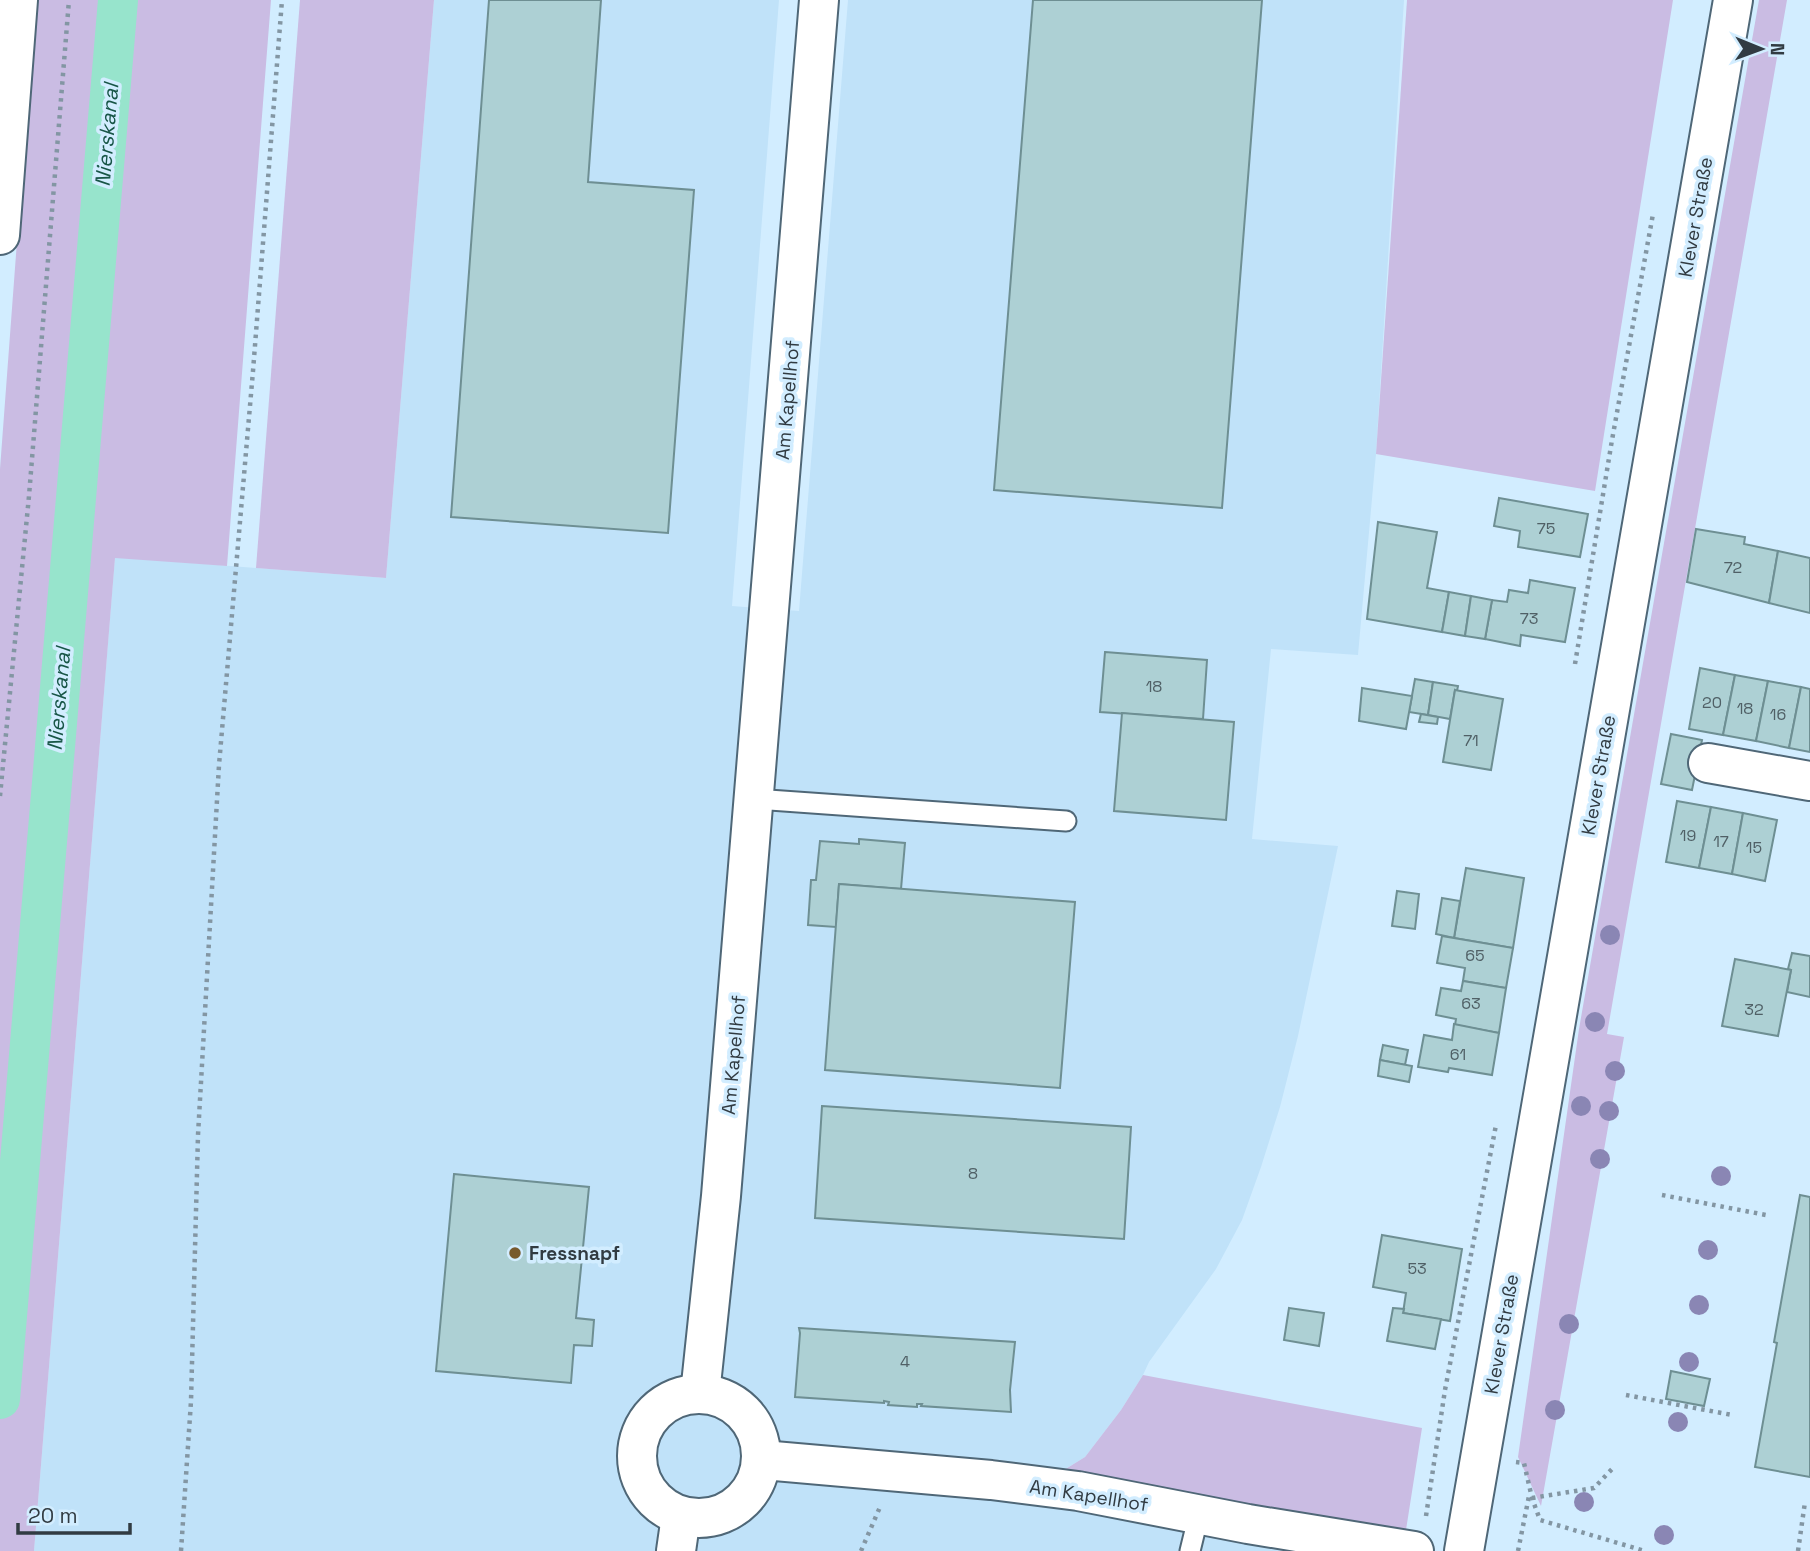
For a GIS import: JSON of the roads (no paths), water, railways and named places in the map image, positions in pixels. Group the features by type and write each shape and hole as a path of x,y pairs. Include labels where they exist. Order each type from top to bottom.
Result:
{"street":[{"path":"0,235 19,0"},
{"name":"Am Kapellhof","path":"700,1394 721,1196 755,799 819,0"},
{"name":"Klever Straße","path":"1464,1551 1733,0"},
{"path":"1708,763 1810,781"},
{"path":"700,1394 725,1399 745,1413 758,1435 762,1460 756,1482 744,1501 724,1514 703,1519 678,1533 661,1505 646,1489 638,1469 638,1446 645,1426 659,1409 678,1398 700,1394"},
{"name":"Am Kapellhof","path":"762,1460 1038,1486 1199,1514 1419,1539"}],"lane":[{"path":"755,799 1066,821"},
{"path":"1190,1551 1199,1514"}],"waterway":[{"name":"Nierskanal","path":"0,1399 118,0"}],"place":[{"name":"Fressnapf","path":"515,1253"}]}
